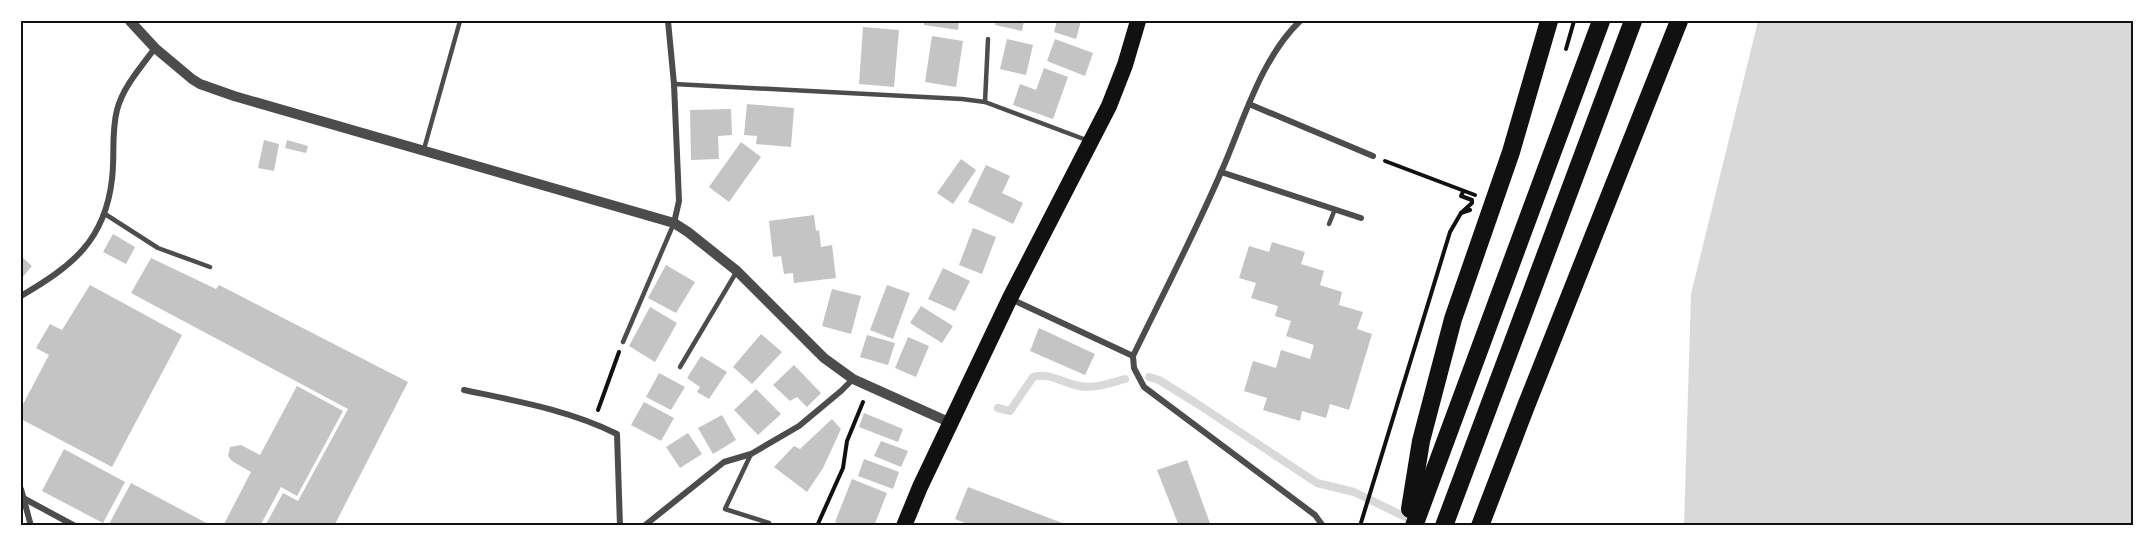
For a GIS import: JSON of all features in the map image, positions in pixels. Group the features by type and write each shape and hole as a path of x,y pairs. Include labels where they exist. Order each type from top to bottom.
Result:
{"highway":[{"path":"904,526 920,487 1010,298 1091,142 1125,65 1138,21"},
{"path":"1407,526 1421,441 1454,319 1511,152 1549,21"},
{"path":"1414,526 1601,21"},
{"path":"1444,526 1633,21"},
{"path":"1480,526 1679,21"}],"street":[{"path":"130,21 155,48 200,84 423,152 674,223 737,271 824,358 853,379 951,423"},
{"path":"668,21 674,84 679,201 674,223"},
{"path":"1300,21 1292,28 1275,53 1260,81 1221,172 1133,356 1134,368 1144,387 1315,515 1323,526"},
{"path":"21,296 46,281 93,240 105,214 112,179 117,109 135,75 155,48"},
{"path":"1249,104 1373,156"},
{"path":"1221,172 1361,218"},
{"path":"1010,298 1133,356"},
{"path":"644,526 724,462 750,454 799,426 853,379"},
{"path":"464,390 544,407 594,422 617,434 620,526"},
{"path":"21,489 31,526"},
{"path":"24,499 75,526"}],"lane":[{"path":"423,152 460,21"},
{"path":"985,102 988,39"},
{"path":"674,84 985,102 1091,142"},
{"path":"1329,224 1335,209"},
{"path":"105,214 158,248 210,267"},
{"path":"623,342 674,223"},
{"path":"680,367 737,271"},
{"path":"750,454 725,509 769,523"}],"path":[{"path":"1373,156 1474,196"},
{"path":"1461,213 1472,203 1472,200 1461,196 1463,192"},
{"path":"594,422 623,342"},
{"path":"817,526 843,468 847,441 863,402"},
{"path":"1360,526 1379,462"}],"shaded area":[{"path":"1758,21 2133,21 2133,526 1684,526 1691,294"}],"building":[{"path":"924,21 959,21 958,30 924,25"},
{"path":"996,21 1024,21 1022,31 995,25"},
{"path":"1057,21 1081,21 1076,39 1054,32"},
{"path":"863,27 899,30 894,87 859,84"},
{"path":"932,36 963,41 956,87 925,82"},
{"path":"1007,39 1033,45 1026,75 1000,69"},
{"path":"1055,39 1093,53 1085,76 1047,61"},
{"path":"1044,68 1068,77 1053,119 1013,105 1020,84 1036,90"},
{"path":"747,104 794,108 791,147 756,144 757,136 744,135"},
{"path":"731,109 732,135 718,136 719,159 691,160 690,110"},
{"path":"264,140 279,144 274,171 258,168"},
{"path":"287,140 308,146 306,153 285,148"},
{"path":"741,142 761,157 729,202 709,187"},
{"path":"961,159 976,170 953,204 937,193"},
{"path":"986,165 1010,176 1002,193 1023,203 1013,224 968,202"},
{"path":"814,215 821,247 832,245 836,278 794,283 793,273 784,274 781,256 773,257 769,221"},
{"path":"973,228 996,237 982,274 959,265"},
{"path":"113,234 135,247 126,264 103,252"},
{"path":"1272,242 1305,252 1301,264 1324,271 1320,285 1342,292 1339,305 1363,312 1357,329 1372,334 1349,410 1330,404 1326,418 1302,411 1300,421 1263,410 1267,398 1244,391 1253,361 1276,368 1281,350 1310,359 1314,345 1286,336 1291,321 1275,316 1278,306 1251,298 1256,283 1239,278 1249,246 1269,252"},
{"path":"21,256 32,266 21,279"},
{"path":"151,258 216,289 219,285 408,382 334,526 265,526 283,493 298,501 348,409 131,293"},
{"path":"666,265 695,282 676,313 648,298"},
{"path":"943,268 970,281 955,311 928,299"},
{"path":"90,285 182,335 112,467 21,419 21,408 49,355 36,348 50,324 62,330"},
{"path":"887,285 910,293 893,339 870,330"},
{"path":"832,289 861,296 851,334 822,326"},
{"path":"921,306 953,326 942,343 910,323"},
{"path":"650,307 677,323 655,362 629,346"},
{"path":"1039,328 1095,354 1085,375 1030,351"},
{"path":"761,334 782,352 752,384 733,367"},
{"path":"867,335 895,343 888,365 860,357"},
{"path":"908,337 929,346 916,377 895,368"},
{"path":"701,356 727,372 709,399 697,392 700,387 687,378"},
{"path":"794,365 821,393 807,407 797,397 790,401 773,385"},
{"path":"659,373 685,387 671,410 646,397"},
{"path":"297,386 343,411 297,496 281,487 260,526 223,526 251,472 232,461 228,456 230,447 241,445 260,455"},
{"path":"756,389 781,414 758,435 734,410"},
{"path":"644,402 674,418 661,441 631,425"},
{"path":"864,413 903,429 898,442 859,427"},
{"path":"722,415 736,440 713,454 698,428"},
{"path":"832,419 841,429 823,468 807,492 774,467 794,446 800,449"},
{"path":"688,433 702,454 680,468 666,447"},
{"path":"881,441 908,451 901,467 874,456"},
{"path":"64,449 125,482 103,523 42,491"},
{"path":"864,459 899,472 893,489 858,476"},
{"path":"1187,460 1211,526 1179,526 1157,470"},
{"path":"852,479 887,493 874,526 846,526 835,522"},
{"path":"131,483 212,526 108,526"},
{"path":"968,487 1070,526 972,526 955,519"}],"waterway":[{"path":"998,408 1010,411 1033,377 1051,377 1085,387 1125,379"},
{"path":"1149,377 1159,380 1196,403 1317,483 1354,492 1424,526"}]}
